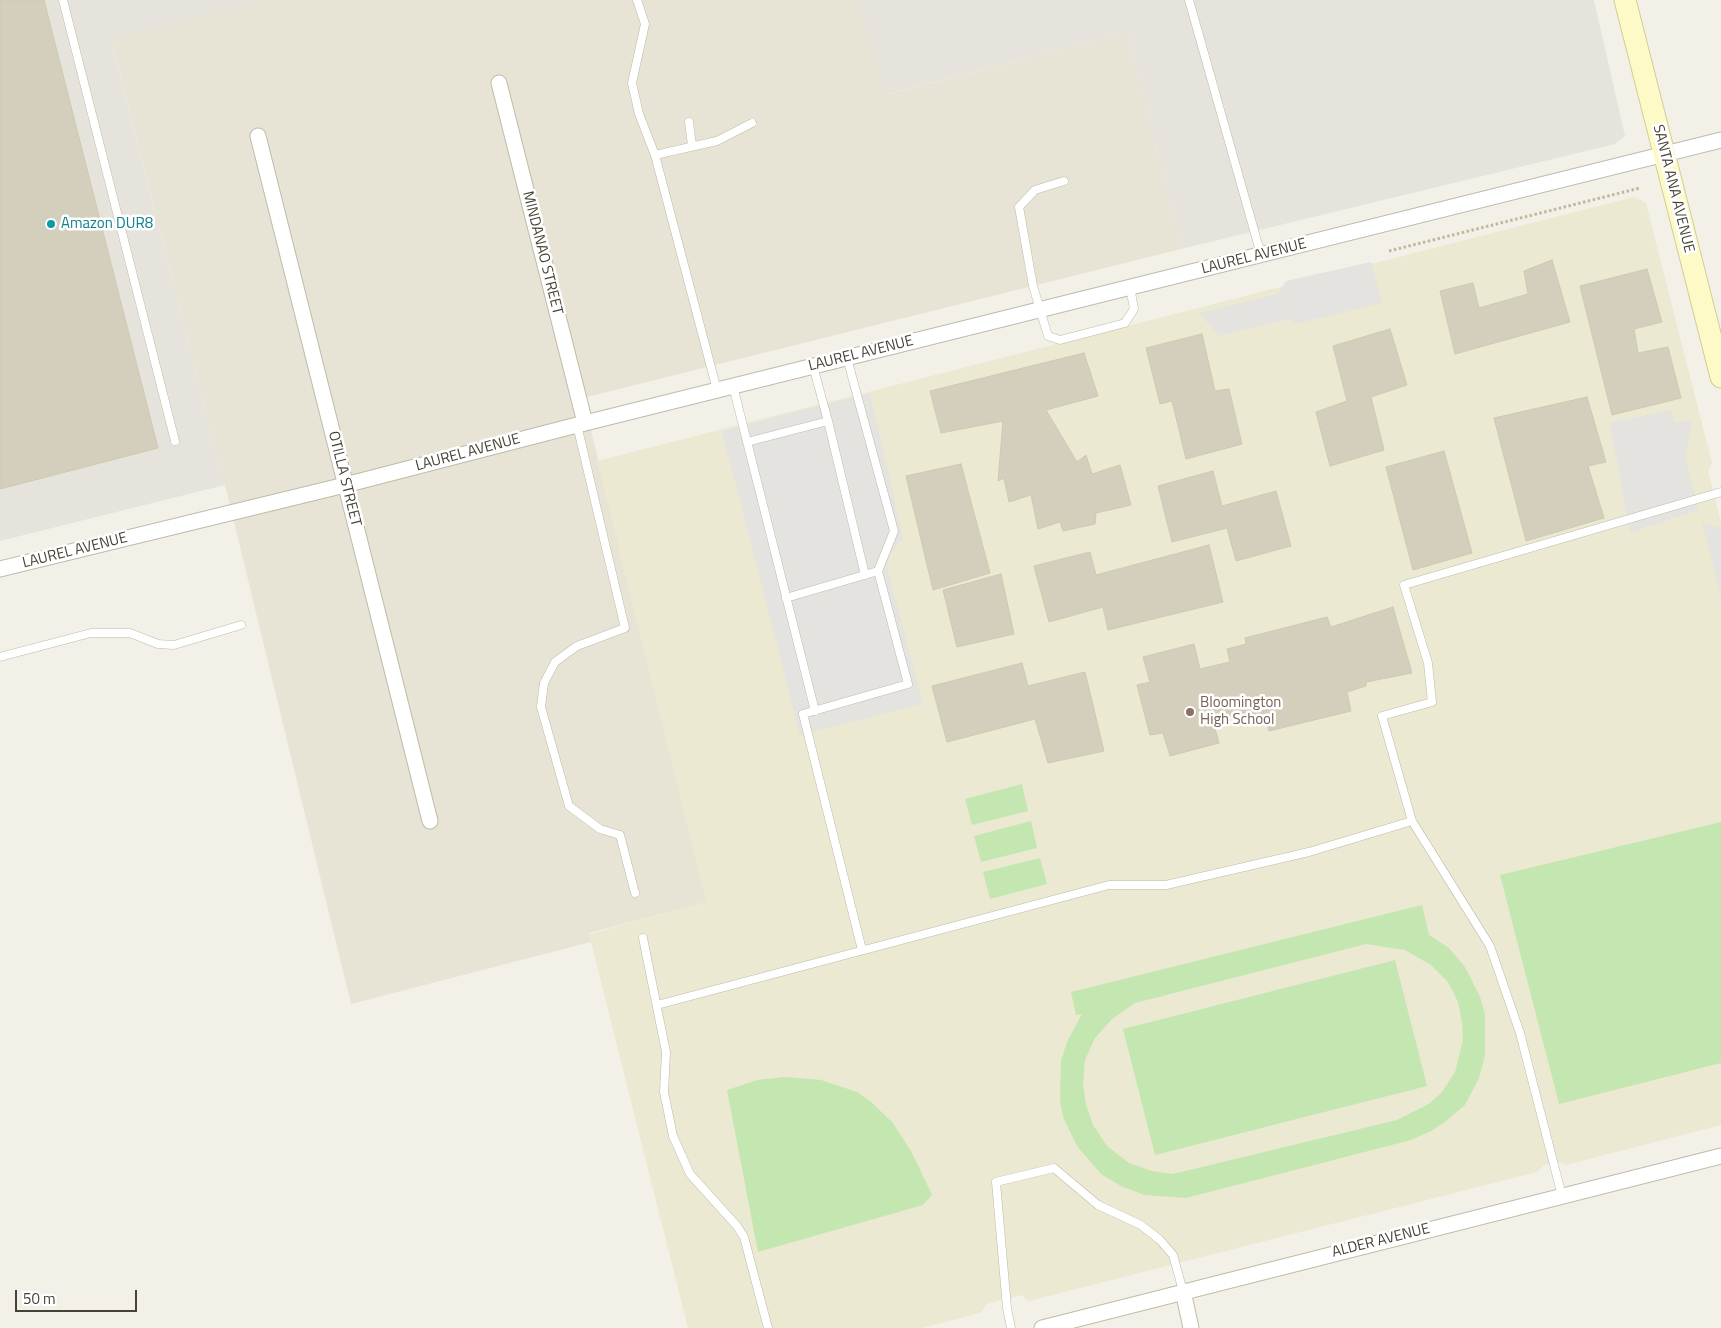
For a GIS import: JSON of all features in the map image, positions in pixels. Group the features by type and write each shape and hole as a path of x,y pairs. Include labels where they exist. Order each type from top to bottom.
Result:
{"street":[{"name":"SANTA ANA AVENUE","path":"1625,0 1721,377"},
{"name":"MINDANAO STREET","path":"499,83 581,424"},
{"name":"OTILLA STREET","path":"258,136 430,822"},
{"name":"LAUREL AVENUE","path":"0,569 345,485 581,424 1721,140"},
{"name":"ALDER AVENUE","path":"1042,1328 1721,1156"},
{"path":"1183,1291 1191,1328"}],"lane":[{"path":"63,0 175,441"},
{"path":"637,0 644,24 632,83 640,114 655,155 717,390"},
{"path":"1189,0 1261,255"},
{"path":"689,122 692,146"},
{"path":"655,155 717,141 752,123"},
{"path":"1064,181 1035,190 1019,207 1033,286 1048,336 1060,340 1125,323 1134,309 1130,288"},
{"path":"847,358 894,531 878,571 908,684 803,714 862,950"},
{"path":"813,366 865,575"},
{"path":"733,386 815,711"},
{"path":"747,442 828,421"},
{"path":"581,424 625,628 577,646 555,662 544,683 541,707 569,806 600,829 620,835 635,893"},
{"path":"1562,1196 1520,1033 1490,946 1412,822 1382,716 1432,702 1428,663 1404,585 1721,492"},
{"path":"786,598 878,571"},
{"path":"0,657 91,633 130,633 158,644 174,645 241,625"},
{"path":"657,1005 1109,885 1166,885 1309,852 1412,822"},
{"path":"643,938 666,1052 664,1092 673,1136 690,1174 737,1226 744,1237 768,1328"},
{"path":"1012,1328 1006,1301 996,1182 1054,1168 1098,1205 1141,1226 1160,1240 1173,1255 1183,1291"}],"path":[{"path":"1389,251 1640,188"}],"shaded area":[{"path":"0,0 263,0 111,40 225,485 0,541"},
{"path":"263,0 860,0 885,95 1128,33 1181,249 583,398 707,902 589,933 591,942 351,1004 225,485 111,39"},
{"path":"860,0 1594,0 1625,136 1615,144 1181,249 1128,33 884,95"},
{"name":"Bloomington High School","path":"1634,197 1646,203 1712,463 1708,471 1721,522 1721,1125 1566,1165 1561,1162 1544,1165 1537,1172 1029,1301 1021,1295 987,1304 980,1313 922,1328 688,1328 589,934 706,902 597,461"},
{"path":"1371,262 1382,303 1295,324 1289,319 1218,336 1200,313 1278,294 1286,281"},
{"path":"870,393 903,538 890,553 887,567 923,704 800,735 722,431"},
{"path":"1671,410 1674,423 1692,420 1686,458 1698,510 1630,533 1610,423"},
{"path":"1702,522 1721,528 1721,597"}],"green space":[{"path":"1022,784 1028,811 972,825 965,799"},
{"path":"1031,821 1037,848 981,862 974,836"},
{"path":"1721,822 1721,1063 1559,1104 1500,875"},
{"path":"1040,858 1047,884 990,899 983,872"},
{"path":"1422,905 1429,935 1449,948 1465,967 1480,997 1485,1014 1485,1055 1479,1078 1465,1105 1431,1131 1411,1140 1186,1198 1144,1195 1121,1186 1101,1174 1077,1146 1063,1117 1060,1100 1061,1061 1067,1042 1082,1014 1076,1015 1071,992","holes":["1366,944 1405,950 1431,965 1448,982 1458,1002 1462,1022 1463,1041 1455,1072 1442,1092 1429,1104 1397,1120 1173,1174 1152,1171 1129,1163 1107,1146 1093,1125 1086,1105 1083,1084 1085,1060 1095,1038 1112,1019 1135,1003"]},
{"path":"1395,960 1427,1086 1155,1155 1123,1029"},
{"path":"785,1077 821,1080 857,1092 870,1101 893,1123 912,1153 932,1195 923,1205 758,1252 727,1090 757,1080"}],"building":[{"name":"Amazon DUR8","path":"0,0 44,0 158,448 0,489"},
{"path":"1552,260 1570,322 1455,354 1440,291 1473,283 1479,308 1528,294 1524,271"},
{"path":"1647,269 1662,322 1634,329 1638,353 1668,347 1681,398 1612,415 1580,286"},
{"path":"1390,329 1407,385 1371,397 1384,450 1330,466 1316,412 1347,401 1333,346"},
{"path":"1202,334 1215,391 1229,389 1242,444 1186,459 1172,401 1160,404 1146,348"},
{"path":"1084,353 1098,396 1046,410 1077,462 1086,455 1092,474 1120,465 1131,505 1096,513 1095,524 1063,531 1060,522 1038,529 1031,495 1009,502 1004,478 998,481 1003,421 941,433 930,391"},
{"path":"1587,397 1606,462 1588,466 1604,518 1526,541 1494,418"},
{"path":"1444,451 1472,553 1413,570 1386,467"},
{"path":"961,464 990,573 933,590 906,476"},
{"path":"1213,471 1222,506 1276,491 1291,546 1236,561 1227,528 1172,542 1158,486"},
{"path":"1209,545 1223,602 1108,630 1103,607 1049,622 1034,566 1090,552 1096,575"},
{"path":"1001,574 1014,634 957,647 943,590"},
{"path":"1393,607 1412,673 1366,682 1366,686 1347,692 1351,711 1269,731 1264,713 1244,719 1241,713 1213,721 1219,743 1170,756 1163,733 1150,735 1137,685 1150,682 1143,657 1194,644 1200,669 1230,662 1227,649 1246,644 1245,638 1327,617 1331,627"},
{"path":"1022,663 1028,686 1085,672 1104,751 1048,763 1035,719 947,742 932,686"}],"place":[{"name":"Amazon DUR8","path":"51,224"},
{"name":"Bloomington High School","path":"1190,712"}]}
